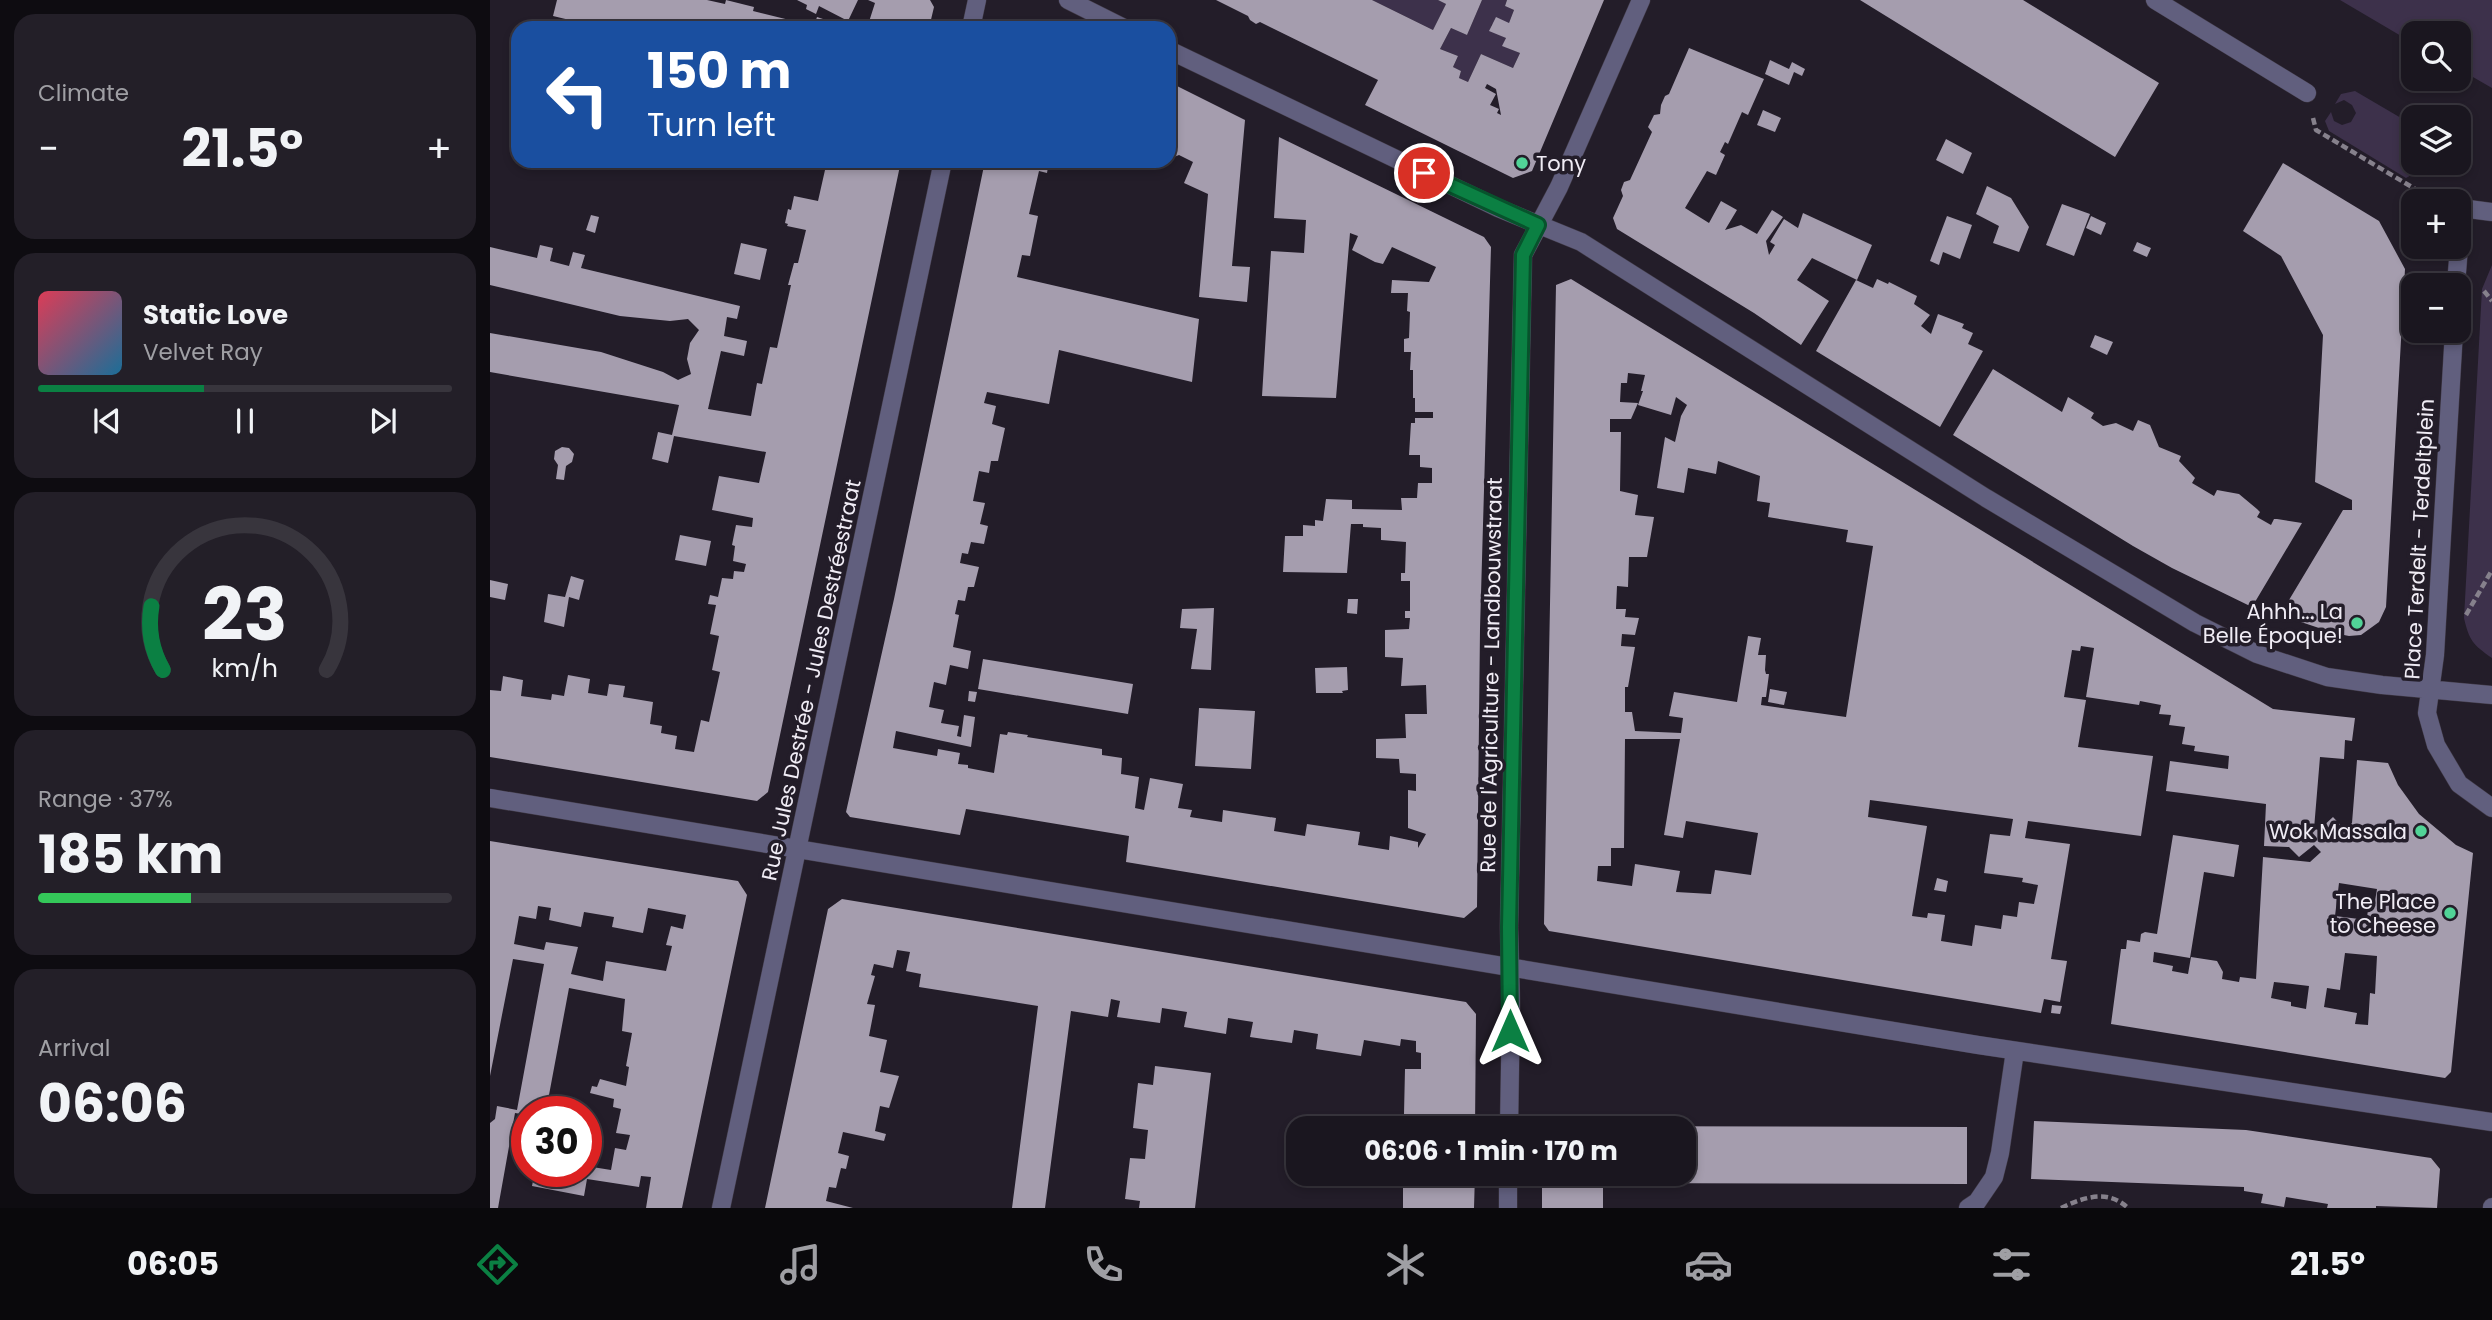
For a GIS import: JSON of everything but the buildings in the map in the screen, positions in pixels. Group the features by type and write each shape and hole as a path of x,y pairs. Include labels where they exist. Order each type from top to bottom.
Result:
{"street":[{"path":"972,21 977,0"},
{"path":"1068,0 1110,21"},
{"name":"Rue de l'Agriculture - Landbouwstraat","path":"1509,1116 1509,927 1523,255 1559,187 1641,0"},
{"path":"2155,0 2307,93"},
{"path":"1176,53 1473,197 1581,242 1986,498 2194,623 2257,654 2327,677 2430,690 2427,713 2436,745 2459,784 2492,808"},
{"name":"Rue Jules Destrée - Jules Destréestraat","path":"721,1208 942,168"},
{"path":"2471,209 2492,212"},
{"name":"Place Terdelt - Terdeltplein","path":"2453,343 2435,655 2430,690 2492,695"},
{"path":"490,798 2015,1051 2492,1122"},
{"path":"1968,1208 1977,1202 1994,1177 2015,1051"},
{"path":"1508,1186 1508,1208"}],"path":[{"path":"2307,93 2316,130 2415,189"},
{"path":"2482,289 2492,301"},
{"path":"2464,618 2492,570"},
{"path":"2061,1208 2090,1197 2111,1196 2128,1208"}],"shaded area":[{"path":"1372,0 1438,0 1446,4 1433,30"},
{"path":"1482,0 1507,0 1505,6 1514,10 1509,23 1492,24 1490,30 1506,38 1503,46 1520,53 1513,68 1481,54 1468,82 1459,78 1461,71 1453,67 1458,56 1440,49 1451,28 1467,35"},
{"path":"2340,0 2492,0 2492,88 2471,76 2471,21 2401,21 2401,36"},
{"path":"2355,91 2401,118 2401,175 2329,131 2325,121 2331,112 2334,121 2342,125 2351,122 2356,113 2352,105 2344,100 2335,104 2341,94"},
{"path":"2492,265 2492,658 2473,641 2464,618 2482,289"}],"place":[{"name":"Tony","path":"1522,163"},
{"name":"Ahhh... La Belle Époque!","path":"2357,623"},
{"name":"Wok Massala","path":"2421,831"},
{"name":"The Place to Cheese","path":"2450,913"}],"route":[{"path":"1424,173 1538,225 1523,255 1509,927 1510,1031"}]}
